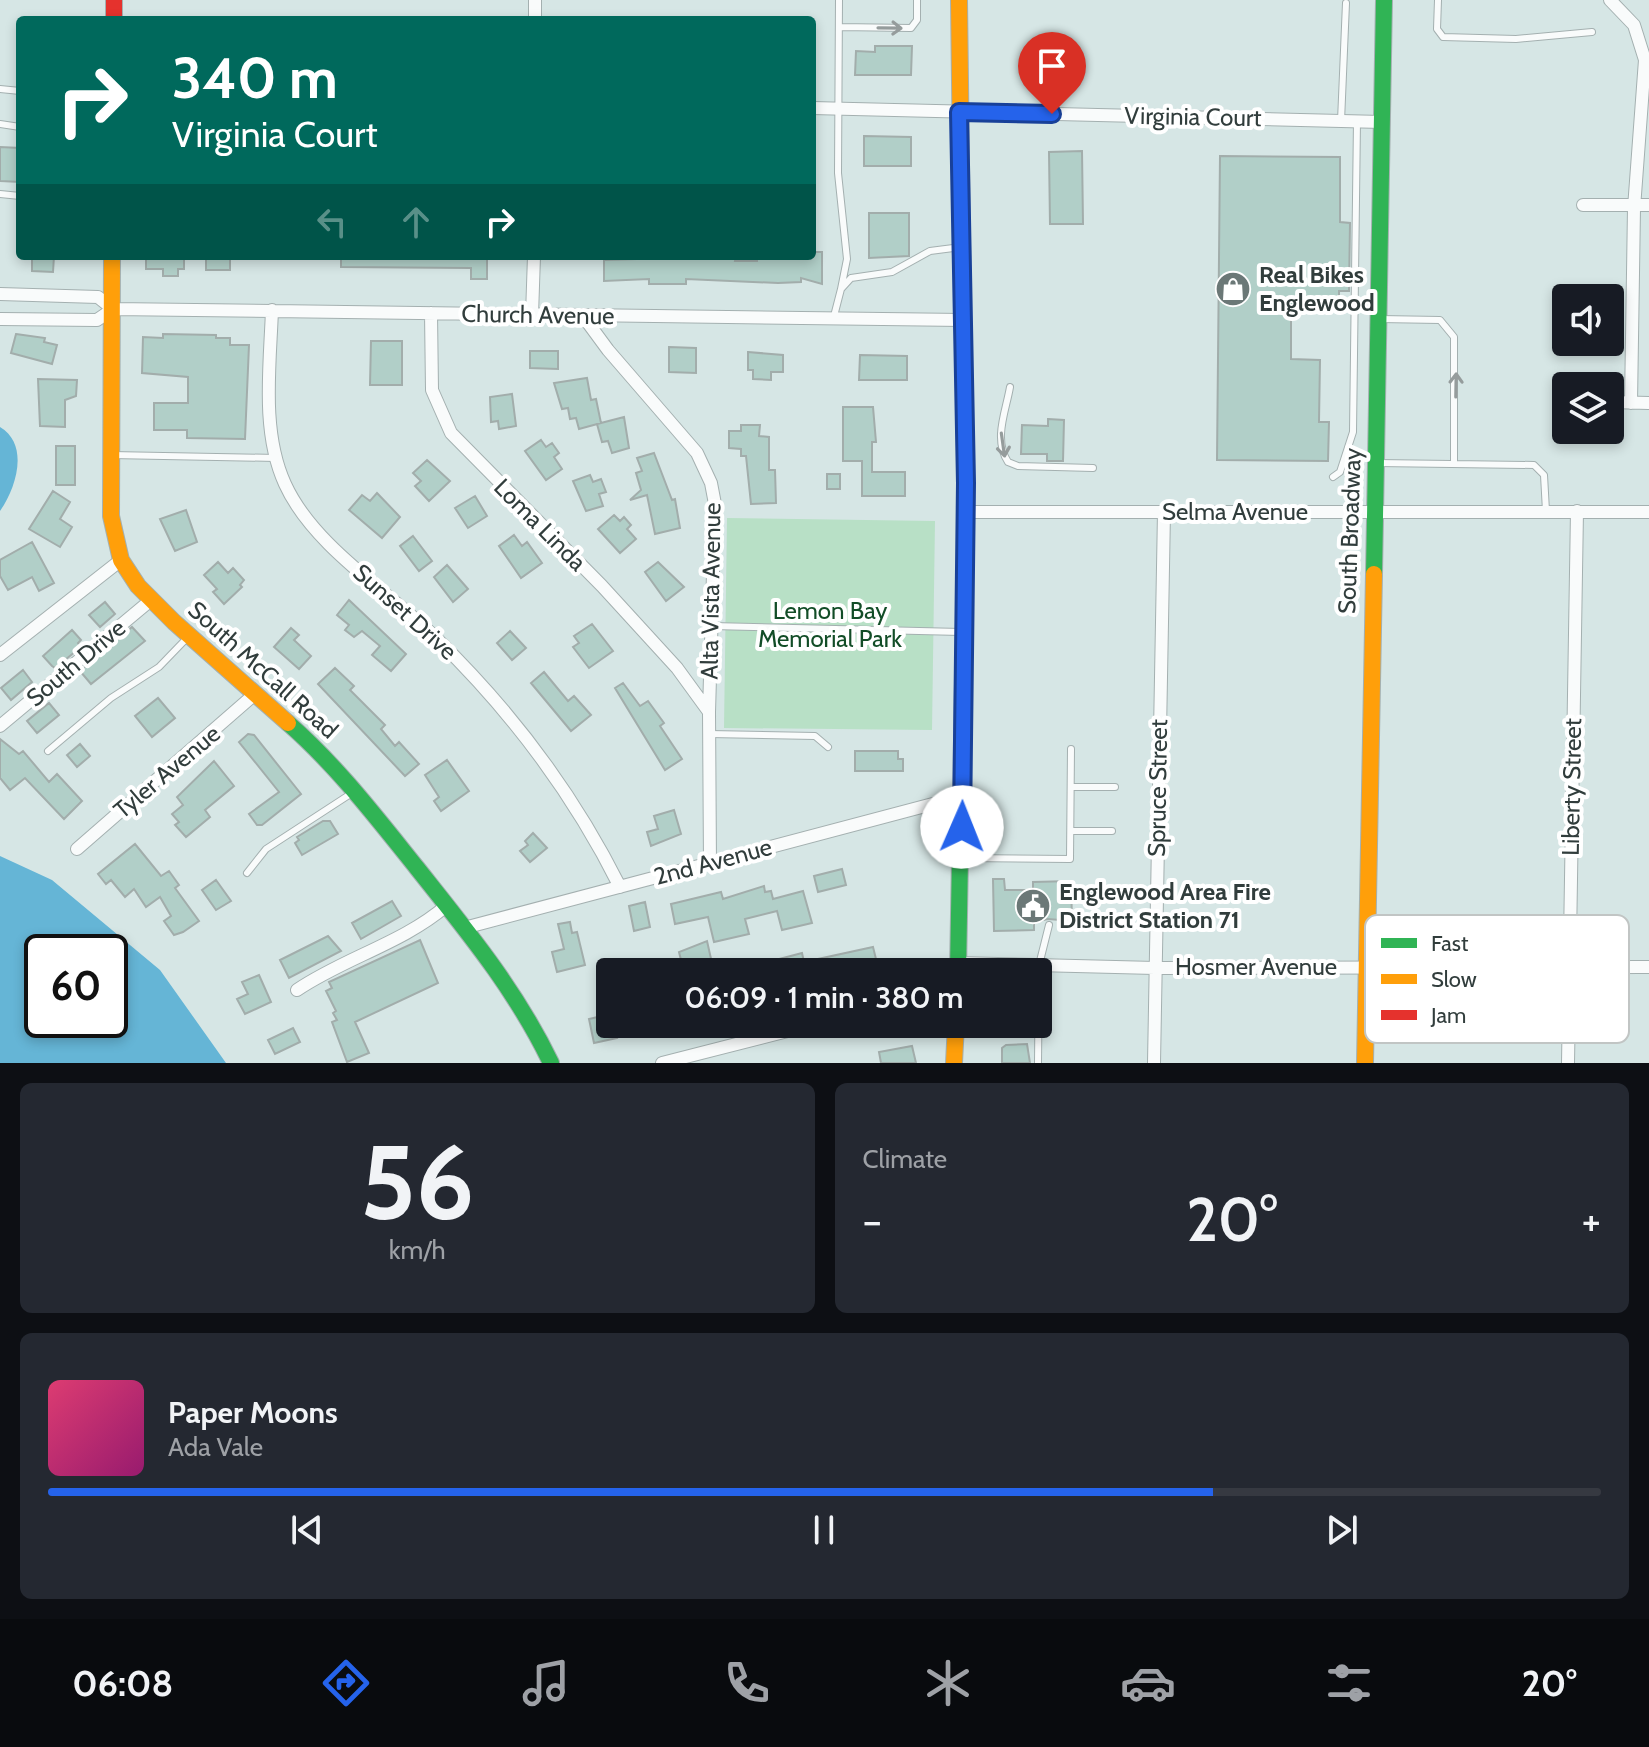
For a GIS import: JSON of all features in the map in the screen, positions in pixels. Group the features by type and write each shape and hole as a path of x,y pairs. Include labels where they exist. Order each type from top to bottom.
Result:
{"street":[{"path":"958,958 966,512 959,0"},
{"name":"South Broadway","path":"1367,915 1384,0"},
{"path":"1610,0 1634,25 1646,53 1644,118 1635,205 1631,403"},
{"name":"Virginia Court","path":"816,108 1382,122"},
{"path":"1583,205 1649,205"},
{"name":"South McCall Road","path":"112,260 111,516 121,560 151,600 311,743 355,791 526,1011 551,1063"},
{"path":"532,315 534,260"},
{"path":"0,294 98,297 113,309 97,320 0,319"},
{"name":"Church Avenue","path":"113,309 963,320"},
{"name":"Sunset Drive","path":"272,310 270,417 276,458 291,498 314,527 437,638 514,720 578,808 620,887"},
{"name":"Loma Linda","path":"431,313 432,390 451,433 602,586 677,668 709,712"},
{"name":"Alta Vista Avenue","path":"583,316 705,468 715,504 709,712 710,863"},
{"path":"1624,403 1649,403"},
{"name":"Liberty Street","path":"1570,915 1577,511"},
{"name":"Selma Avenue","path":"966,512 1649,512"},
{"name":"Spruce Street","path":"1154,1063 1164,512"},
{"path":"0,655 121,560"},
{"name":"South Drive","path":"0,726 151,600"},
{"name":"Tyler Avenue","path":"77,849 256,693"},
{"name":"2nd Avenue","path":"464,928 963,796"},
{"path":"297,990 326,970 431,920 446,906"},
{"name":"Hosmer Avenue","path":"1052,965 1155,968 1365,966"},
{"name":"Hosmer Avenue","path":"1629,967 1649,967"},
{"path":"662,1063 760,1038"},
{"path":"954,1063 955,1038"},
{"name":"South Broadway","path":"1365,1043 1365,1063"},
{"name":"Liberty Street","path":"1568,1043 1568,1063"}],"lane":[{"path":"833,320 847,259 838,173 839,0"},
{"path":"839,27 911,28 917,20 917,0"},
{"path":"1438,0 1437,29 1443,37 1461,41 1592,32"},
{"path":"1341,121 1346,3"},
{"path":"1333,477 1340,472 1353,432 1357,121"},
{"path":"841,289 851,278 892,272 930,251 961,247"},
{"path":"1380,319 1440,320 1454,337 1454,463"},
{"path":"1010,387 1002,427 1002,448 1008,462 1018,466 1093,468"},
{"path":"111,455 276,458"},
{"path":"1376,463 1541,467 1546,511"},
{"path":"711,626 964,632"},
{"path":"48,751 111,698 147,677 189,636"},
{"path":"709,734 815,736 828,747"},
{"path":"962,858 1070,859 1071,749"},
{"path":"1071,787 1115,787"},
{"path":"247,873 266,849 355,791"},
{"path":"1071,831 1112,831"},
{"path":"1041,958 1049,925"},
{"path":"1038,1038 1038,1063"}],"green space":[{"name":"Lemon Bay Memorial Park","path":"727,518 935,521 932,730 724,728"}],"water":[{"path":"0,427 15,444 17,467 11,491 0,511"},
{"path":"0,856 52,880 117,934 24,934 24,1038 128,1038 128,943 160,970 226,1063 0,1063"}],"building":[{"path":"875,46 912,46 911,75 855,75 856,51 875,52"},
{"path":"864,136 911,137 911,166 864,166"},
{"path":"0,147 16,148 16,182 0,181"},
{"path":"1082,151 1083,224 1050,224 1049,152"},
{"path":"1220,156 1340,157 1340,222 1350,223 1349,291 1339,291 1339,310 1291,310 1291,359 1320,360 1319,422 1329,422 1328,461 1217,460"},
{"path":"869,213 909,213 909,256 869,258"},
{"path":"816,252 822,252 822,284 801,278 801,282 778,283 686,279 686,284 649,284 649,279 604,281 604,260 816,260"},
{"path":"32,260 54,260 53,272 32,271"},
{"path":"146,260 184,260 184,269 178,269 178,276 163,276 163,269 146,269"},
{"path":"206,260 230,260 230,270 206,270"},
{"path":"341,260 487,260 487,279 471,279 471,268 341,267"},
{"path":"16,334 45,338 44,342 57,345 52,364 11,353"},
{"path":"163,334 216,335 216,338 230,338 230,345 249,345 245,439 187,438 187,430 154,430 154,403 188,403 188,377 142,373 143,337 163,338"},
{"path":"371,341 402,341 402,385 370,385"},
{"path":"669,347 696,348 696,373 669,372"},
{"path":"530,351 558,351 558,369 530,368"},
{"path":"748,352 783,355 783,372 771,372 771,380 753,379 753,370 748,370"},
{"path":"860,355 907,356 907,380 859,380"},
{"path":"587,378 591,400 596,399 601,423 579,429 576,418 570,419 568,408 562,409 554,383"},
{"path":"38,379 77,380 76,396 65,400 65,427 40,426"},
{"path":"512,394 516,426 499,429 498,421 491,422 490,397"},
{"path":"843,407 873,407 876,442 872,442 872,472 905,472 905,496 862,496 862,461 843,461"},
{"path":"624,417 629,448 612,453 608,441 602,442 597,424"},
{"path":"1048,419 1064,420 1063,461 1047,461 1047,454 1021,454 1022,425 1048,426"},
{"path":"741,425 760,425 759,436 769,437 769,470 775,470 776,503 751,504 746,456 741,456 741,449 729,448 729,431 741,431"},
{"path":"541,440 546,447 552,443 559,453 554,457 562,469 546,480 525,451"},
{"path":"56,446 75,446 75,485 56,485"},
{"path":"654,453 672,500 675,499 680,528 655,534 647,495 630,500 641,490 636,473 642,471 637,458"},
{"path":"427,460 450,481 429,501 415,486 421,481 413,473"},
{"path":"827,474 840,474 840,489 827,489"},
{"path":"590,475 593,482 601,479 606,492 599,494 603,506 586,511 573,481"},
{"path":"53,491 70,502 60,519 72,527 60,547 29,529"},
{"path":"377,493 400,517 382,538 349,510 362,495 370,501"},
{"path":"475,496 487,516 468,528 455,508"},
{"path":"186,510 197,542 175,551 160,519"},
{"path":"614,515 620,521 624,517 631,525 627,529 636,539 620,553 598,529"},
{"path":"514,535 522,546 527,542 542,563 521,578 499,546"},
{"path":"413,536 432,561 419,571 400,546"},
{"path":"32,542 54,583 39,591 32,577 8,590 0,576 0,560"},
{"path":"218,562 228,573 233,568 244,580 240,585 242,587 224,604 213,592 217,589 204,575"},
{"path":"658,562 684,587 666,601 645,572"},
{"path":"447,565 468,589 453,602 434,577"},
{"path":"349,600 406,654 391,671 372,655 380,646 362,631 354,637 345,630 349,625 337,615"},
{"path":"105,602 115,614 100,627 89,615"},
{"path":"592,624 613,651 589,668 573,647 579,643 574,636"},
{"path":"132,627 145,641 91,684 80,671"},
{"path":"291,628 299,635 294,640 311,656 299,669 274,647"},
{"path":"72,630 81,640 78,643 81,647 55,668 43,656"},
{"path":"510,631 526,648 512,660 497,643"},
{"path":"335,668 354,686 350,690 385,725 381,729 395,746 399,742 419,764 405,776 318,684"},
{"path":"23,670 32,682 11,700 1,688"},
{"path":"544,672 568,701 574,696 591,715 571,731 531,683"},
{"path":"623,683 640,706 648,701 664,723 660,726 682,759 665,770 615,688"},
{"path":"158,698 175,718 152,737 135,716"},
{"path":"49,703 59,715 37,733 27,721"},
{"path":"248,734 254,735 301,794 262,825 257,825 249,814 279,792 239,742"},
{"path":"0,739 19,754 23,751 49,782 57,774 82,801 64,819 25,778 10,790 0,778"},
{"path":"80,744 90,756 77,767 67,755"},
{"path":"855,751 898,751 898,759 903,759 903,771 855,771"},
{"path":"447,760 469,791 441,811 434,801 439,797 425,775"},
{"path":"214,761 234,786 205,810 210,817 186,837 175,825 179,822 172,814 183,805 177,797"},
{"path":"674,810 681,834 651,846 647,832 658,829 654,816"},
{"path":"323,821 330,821 338,834 302,855 295,843 299,840 297,837"},
{"path":"533,833 547,848 530,862 520,851 528,845 525,841"},
{"path":"135,844 161,876 169,871 179,885 175,888 199,921 183,932 174,935 164,921 171,916 160,897 146,907 134,889 125,897 111,880 106,884 98,874"},
{"path":"842,869 846,885 818,892 814,876"},
{"name":"Englewood Area Fire District Station 71","path":"993,879 1004,879 1005,890 1033,890 1033,882 1071,881 1072,921 1048,919 1034,922 1034,930 994,931"},
{"path":"216,880 231,901 216,910 202,890"},
{"path":"764,886 765,892 771,891 773,899 803,891 812,923 782,930 777,911 745,919 749,934 714,942 708,917 675,924 671,904 721,892 723,899"},
{"path":"392,901 401,916 361,939 352,923"},
{"path":"645,902 650,927 634,931 629,906"},
{"path":"570,922 572,933 577,932 585,965 557,972 552,952 564,949 558,924"},
{"path":"328,936 341,951 289,978 280,960"},
{"path":"420,940 438,983 355,1022 369,1053 347,1062 332,1022 337,1020 326,991 332,988 329,982"},
{"path":"707,941 711,958 680,958 679,952"},
{"path":"873,947 876,958 822,958"},
{"path":"802,953 803,958 783,958"},
{"path":"259,975 271,1002 245,1014 237,999 248,994 242,982"},
{"path":"596,1017 596,1038 617,1038 594,1043 589,1019"},
{"path":"293,1028 300,1042 275,1054 268,1040"},
{"path":"1027,1044 1030,1063 1002,1063 1002,1048"},
{"path":"912,1046 916,1063 881,1063 879,1052"}],"traffic: fast":[{"path":"1374,574 1384,0"},
{"path":"958,958 966,512 963,327"},
{"path":"288,723 356,792 454,915 506,986 551,1063"}],"traffic: slow":[{"path":"959,0 963,327"},
{"path":"112,260 111,516 121,560 138,586 174,622 288,723"},
{"path":"1368,915 1374,574"},
{"path":"954,1063 955,1038"},
{"path":"1365,1043 1365,1063"}],"traffic: jam":[{"path":"114,0 114,16"}],"place":[{"name":"Real Bikes Englewood","path":"1233,289"},
{"name":"Englewood Area Fire District Station 71","path":"1033,906"}],"route":[{"path":"962,827 966,483 959,112 1052,114"}]}
